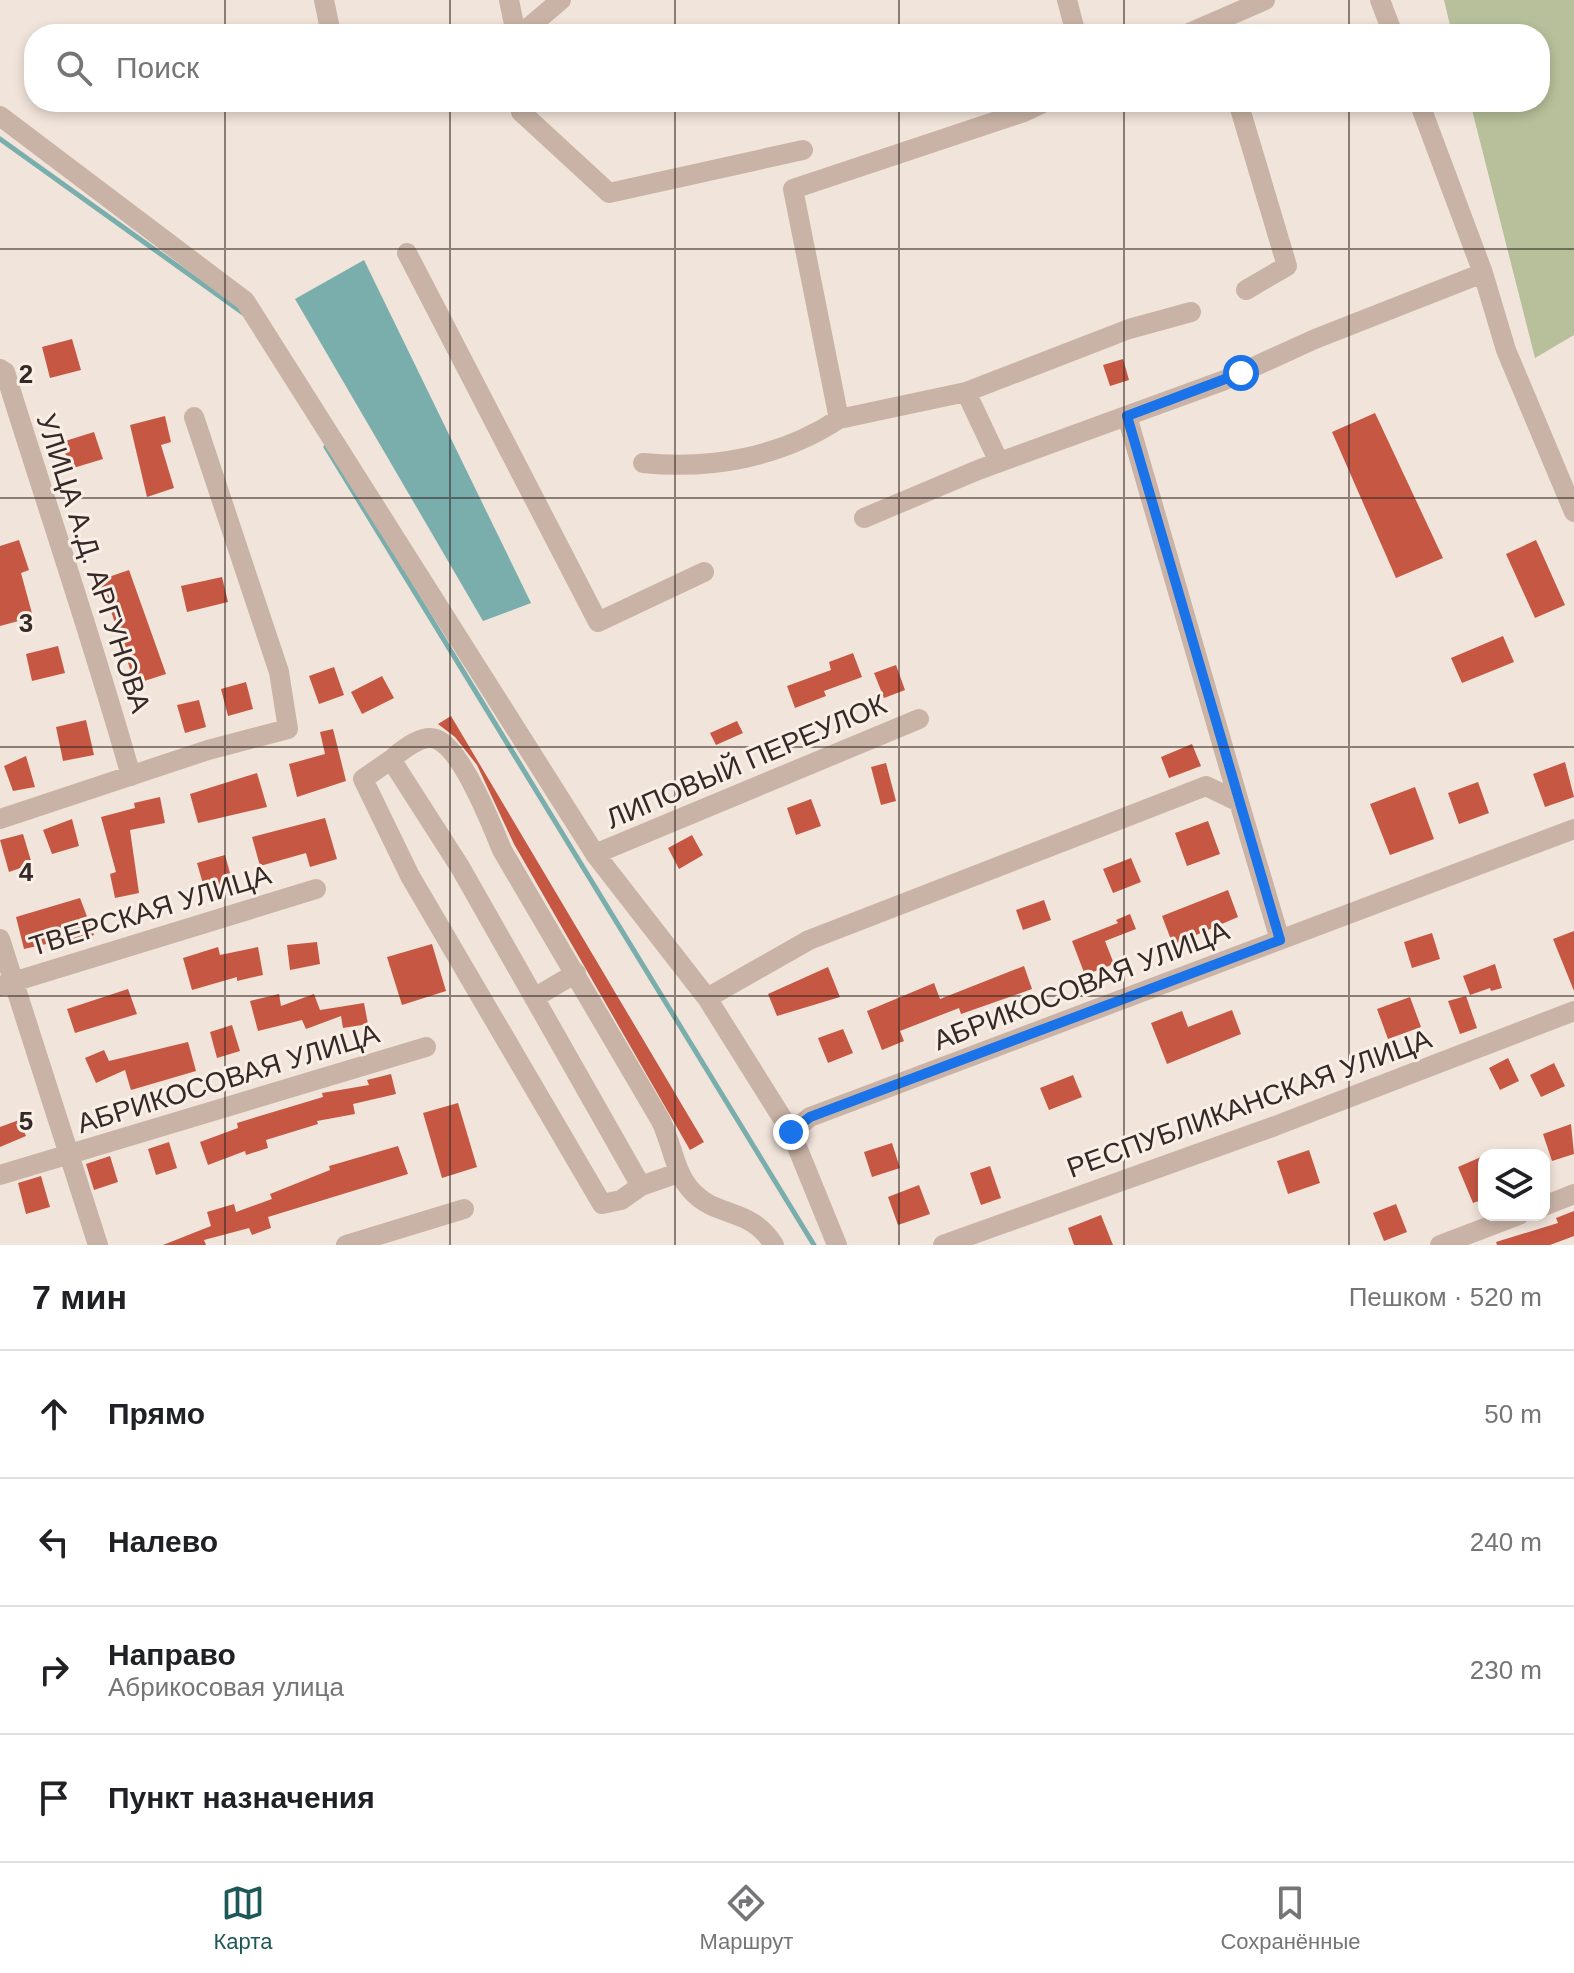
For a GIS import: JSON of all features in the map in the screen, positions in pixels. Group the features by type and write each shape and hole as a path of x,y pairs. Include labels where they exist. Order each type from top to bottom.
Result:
{"street":[{"path":"324,0 329,24"},
{"path":"509,0 516,24"},
{"path":"531,24 561,0"},
{"path":"1067,0 1073,24"},
{"path":"1223,24 1265,0"},
{"path":"1380,0 1389,24"},
{"path":"521,112 609,193 803,150"},
{"path":"839,419 793,189 1024,112"},
{"path":"1241,112 1287,266 1246,290"},
{"path":"1423,112 1483,273 1506,350 1574,512"},
{"path":"0,116 245,301 595,854 707,998 791,1132 837,1245"},
{"path":"407,253 598,622 704,572"},
{"path":"864,518 999,462 1225,380 1315,339 1483,273"},
{"path":"643,463 681,467 759,456 807,440 839,419 966,392 1129,329 1191,312"},
{"name":"УЛИЦА А.Д. АРГУНОВА","path":"0,369 5,372 60,554 96,654 131,776"},
{"path":"966,392 999,462"},
{"path":"1127,416 1280,940"},
{"path":"0,819 288,729 279,672 194,417"},
{"name":"ЛИПОВЫЙ ПЕРЕУЛОК","path":"595,854 919,719"},
{"path":"678,1173 641,1186 621,1200 602,1204 410,876 363,779 426,738 437,739 446,748 486,807 502,850 661,1121 675,1152 678,1173 704,1200 761,1225 774,1245"},
{"path":"392,759 460,867 641,1186"},
{"path":"707,998 809,940 1206,786 1239,802"},
{"name":"АБРИКОСОВАЯ УЛИЦА","path":"791,1132 810,1117 1574,829"},
{"name":"ТВЕРСКАЯ УЛИЦА","path":"7,984 316,889"},
{"path":"0,939 7,984 70,1155 98,1245"},
{"path":"534,998 576,973"},
{"name":"РЕСПУБЛИКАНСКАЯ УЛИЦА","path":"943,1245 1275,1126 1574,1011"},
{"name":"АБРИКОСОВАЯ УЛИЦА","path":"0,1175 426,1047"},
{"path":"1550,1204 1574,1194"},
{"path":"346,1245 464,1209"},
{"path":"1440,1245 1503,1221"}],"green space":[{"path":"1444,0 1574,0 1574,335 1535,358 1473,112 1550,112 1550,24 1450,24"}],"water":[{"path":"364,260 531,603 483,621 295,299"}],"building":[{"path":"72,339 81,370 50,378 42,347"},
{"path":"1123,359 1129,380 1110,386 1103,365"},
{"path":"1375,413 1443,558 1396,578 1332,432"},
{"path":"165,416 171,442 161,445 174,488 147,497 130,425"},
{"path":"94,432 103,459 70,469 62,442"},
{"path":"19,540 29,570 21,573 33,617 0,626 0,546"},
{"path":"1536,540 1565,605 1535,618 1506,554"},
{"path":"129,570 166,674 135,684 108,602 105,603 97,581"},
{"path":"222,577 228,602 187,612 181,586"},
{"path":"1503,636 1514,662 1462,683 1451,658"},
{"path":"58,646 65,673 32,681 26,654"},
{"path":"853,653 862,677 824,691 826,696 795,708 787,686 831,670 829,662"},
{"path":"896,665 905,690 884,698 874,673"},
{"path":"334,667 344,695 319,704 309,676"},
{"path":"382,676 394,698 362,714 351,692"},
{"path":"246,682 253,709 228,716 221,689"},
{"path":"199,700 206,727 185,733 177,705"},
{"path":"451,716 704,1142 690,1150 514,844 477,765 455,737 438,724"},
{"path":"86,720 94,755 63,761 56,727"},
{"path":"737,721 743,733 716,745 710,733"},
{"path":"333,729 346,781 297,797 289,764 325,754 320,732"},
{"path":"1192,744 1201,766 1169,778 1161,757"},
{"path":"26,756 35,787 13,791 4,766"},
{"path":"1565,762 1574,797 1545,807 1533,774"},
{"path":"886,763 896,801 881,805 871,767"},
{"path":"257,773 267,807 198,823 190,794"},
{"path":"1478,782 1489,813 1459,824 1448,793"},
{"path":"1415,787 1434,839 1390,855 1370,804"},
{"path":"160,797 165,823 130,830 139,893 115,898 110,874 116,872 101,817 135,808 134,803"},
{"path":"811,799 821,826 796,835 787,808"},
{"path":"325,818 337,859 310,867 306,853 260,866 252,837"},
{"path":"72,819 79,846 52,854 43,830"},
{"path":"1208,821 1220,854 1187,866 1175,833"},
{"path":"23,834 32,864 9,872 0,840"},
{"path":"692,835 703,855 679,869 668,848"},
{"path":"225,855 233,884 205,891 197,863"},
{"path":"1131,858 1141,882 1113,893 1103,869"},
{"path":"1228,890 1238,917 1173,945 1162,916"},
{"path":"80,898 94,935 66,945 64,940 24,949 16,917"},
{"path":"1044,900 1051,920 1023,930 1016,910"},
{"path":"1130,914 1136,929 1105,941 1114,964 1085,975 1072,941 1118,923 1116,920"},
{"path":"1574,931 1574,991 1553,939"},
{"path":"1432,933 1440,959 1412,968 1404,942"},
{"path":"317,942 320,964 290,970 287,945"},
{"path":"432,944 446,991 402,1005 387,957"},
{"path":"218,947 220,955 258,947 263,975 237,981 237,977 192,990 183,958"},
{"path":"1495,964 1502,988 1491,991 1490,988 1470,995 1463,976"},
{"path":"1024,966 1032,989 961,1014 959,1008 900,1031 904,1041 882,1050 867,1011 934,983 940,999"},
{"path":"828,967 840,997 777,1016 768,994"},
{"path":"128,989 137,1014 75,1033 67,1009"},
{"path":"279,994 281,1006 314,994 320,1010 364,1003 368,1024 343,1028 341,1016 306,1029 302,1020 258,1031 250,1001"},
{"path":"1466,996 1477,1028 1460,1034 1448,1001"},
{"path":"1410,997 1421,1027 1388,1039 1377,1009"},
{"path":"1232,1010 1241,1034 1167,1064 1151,1023 1182,1011 1188,1027"},
{"path":"232,1025 240,1051 217,1058 210,1032"},
{"path":"843,1029 853,1053 828,1063 818,1038"},
{"path":"188,1042 196,1071 131,1090 125,1070 96,1083 85,1058 104,1050 109,1061"},
{"path":"1508,1058 1519,1081 1500,1090 1489,1068"},
{"path":"1554,1063 1565,1086 1541,1097 1530,1075"},
{"path":"391,1074 396,1094 353,1104 355,1114 317,1121 318,1124 266,1140 268,1148 246,1155 245,1151 208,1165 200,1142 238,1128 237,1123 323,1097 322,1093 369,1085 367,1080"},
{"path":"1073,1075 1082,1097 1049,1110 1040,1088"},
{"path":"458,1103 477,1167 442,1178 423,1113"},
{"path":"19,1120 26,1136 0,1147 0,1127"},
{"path":"1571,1124 1574,1154 1552,1161 1543,1134"},
{"path":"169,1142 177,1168 156,1175 148,1149"},
{"path":"892,1143 900,1168 872,1177 864,1152"},
{"path":"398,1146 408,1174 268,1217 271,1228 252,1235 249,1228 204,1240 206,1245 163,1245 211,1226 207,1212 234,1204 236,1212 272,1199 270,1194 330,1170 329,1166"},
{"path":"1309,1150 1320,1183 1288,1194 1277,1161"},
{"path":"110,1156 118,1182 94,1190 86,1164"},
{"path":"1478,1158 1478,1201 1473,1203 1458,1167"},
{"path":"990,1166 1001,1198 981,1205 970,1173"},
{"path":"41,1176 50,1207 26,1214 18,1183"},
{"path":"919,1185 930,1214 898,1225 888,1197"},
{"path":"1396,1204 1407,1232 1384,1241 1373,1213"},
{"path":"1574,1211 1574,1236 1550,1245 1497,1245 1496,1242 1558,1223 1556,1218"},
{"path":"1101,1215 1113,1245 1074,1245 1068,1228"}],"waterway":[{"path":"0,139 243,313"},
{"path":"326,447 814,1245"}],"route":[{"path":"791,1132 810,1117 1280,940 1127,416 1241,373"}]}
